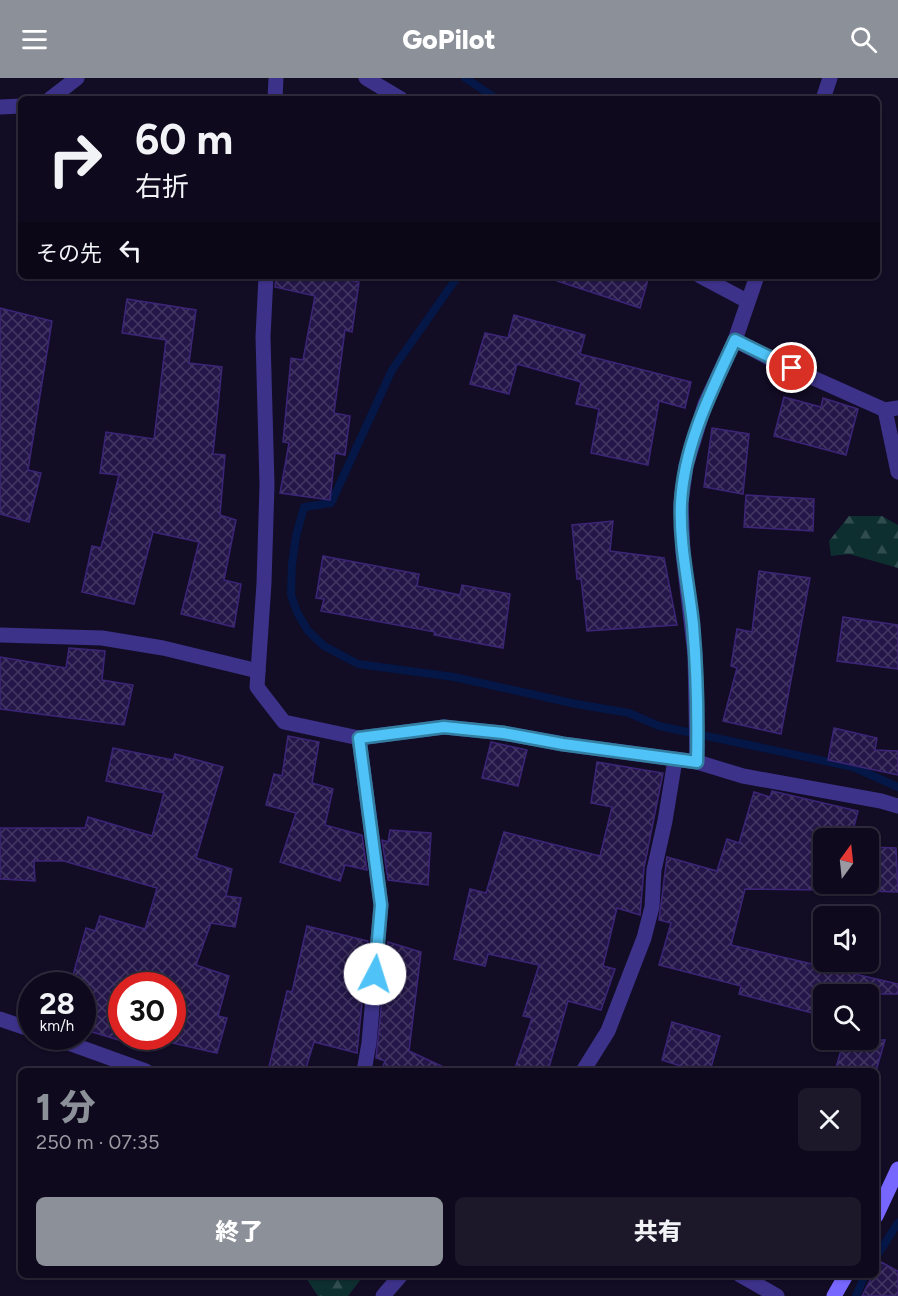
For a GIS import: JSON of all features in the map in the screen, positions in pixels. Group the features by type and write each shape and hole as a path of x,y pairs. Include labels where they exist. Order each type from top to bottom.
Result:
{"street":[{"path":"54,96 77,78"},
{"path":"275,96 276,78"},
{"path":"366,78 396,96"},
{"path":"824,96 830,78"},
{"path":"0,107 18,106"},
{"path":"266,279 263,337 267,485 264,583 257,687 284,722 359,738 444,727 503,733 563,744 697,762 743,776 898,806"},
{"path":"705,279 747,302"},
{"path":"697,762 695,655 683,554 681,503 686,466 705,404 735,340 756,279"},
{"path":"735,340 891,409 898,472"},
{"path":"0,635 102,638 163,648 258,672"},
{"path":"359,738 381,905 369,1043 365,1068"},
{"path":"585,1068 608,1031 644,938 652,907 654,870 675,760"},
{"path":"0,1019 18,1025"},
{"path":"88,1050 138,1068"},
{"path":"879,1210 898,1169"},
{"path":"383,1296 398,1278"},
{"path":"745,1278 777,1296"},
{"path":"834,1296 844,1278"}],"green space":[{"path":"849,516 882,516 898,525 898,568 849,554 831,556 829,541"},
{"path":"306,1278 361,1278 348,1296 318,1296"}],"building":[{"path":"276,279 343,279 359,282 352,332 345,330 334,413 350,416 345,455 335,453 330,500 280,493 289,443 283,442 291,358 303,360 315,296 275,287"},
{"path":"557,279 648,279 640,308 557,281"},
{"path":"127,299 196,310 189,363 222,367 213,454 225,455 220,515 236,520 224,580 241,584 234,627 181,614 199,542 153,532 134,604 82,592 92,546 101,548 119,475 100,473 106,432 154,439 166,340 122,333"},
{"path":"0,308 52,321 28,470 41,473 29,522 0,514"},
{"path":"514,315 585,335 580,354 691,382 685,408 659,401 648,465 591,453 599,409 576,404 581,382 517,364 509,394 470,384 485,333 508,338"},
{"path":"784,397 821,407 823,398 858,409 846,455 774,436"},
{"path":"712,428 749,434 743,494 704,487"},
{"path":"746,495 814,499 813,531 744,527"},
{"path":"613,521 610,551 664,558 677,625 587,631 581,579 577,579 572,525"},
{"path":"323,556 419,574 417,586 460,595 462,585 510,594 503,648 434,635 435,632 321,611 324,599 316,598"},
{"path":"759,571 810,578 781,734 723,721 737,668 731,666 737,629 752,632"},
{"path":"843,617 898,625 898,669 837,661"},
{"path":"69,648 105,651 102,680 133,685 124,725 0,709 0,657 66,668"},
{"path":"834,728 877,738 875,750 898,751 898,775 828,760"},
{"path":"288,736 319,742 312,783 333,789 325,825 362,835 367,870 345,865 340,881 280,862 296,813 266,805 274,774 282,776"},
{"path":"491,742 527,750 518,786 482,778"},
{"path":"113,748 173,760 175,754 223,767 196,858 232,869 226,896 241,898 235,927 211,923 196,965 229,976 218,1016 227,1018 217,1053 186,1046 186,972 108,972 108,1037 96,1033 96,972 74,972 86,928 95,931 100,916 145,929 157,888 64,861 34,861 35,881 0,879 0,828 85,828 88,817 152,836 164,793 106,781"},
{"path":"597,762 663,773 644,868 640,915 617,908 603,966 615,969 601,1010 568,1001 549,1068 515,1068 532,1018 523,1016 539,965 488,954 485,966 454,959 470,889 486,893 504,832 600,856 612,807 591,803"},
{"path":"772,791 858,811 854,828 813,828 813,890 745,889 731,945 813,964 813,972 847,972 898,984 898,994 879,994 879,984 813,984 813,1013 739,994 741,986 659,965 671,923 659,920 667,857 717,871 727,839 739,843 754,792 770,797"},
{"path":"390,830 431,833 428,885 388,880 382,840 388,842"},
{"path":"879,847 896,848 898,892 879,891"},
{"path":"307,926 368,941 357,1053 314,1042 306,1068 269,1068 287,991 292,992"},
{"path":"388,942 421,952 409,1051 446,1068 382,1068 385,1061 376,1058"},
{"path":"672,1022 720,1036 711,1068 687,1068 662,1060"},
{"path":"879,1040 885,1040 877,1068 836,1068 841,1050 879,1050"},
{"path":"881,1262 898,1271 898,1296 862,1296 871,1278 879,1278"}],"waterway":[{"path":"465,78 492,96"},
{"path":"456,279 392,370 331,503 304,507 296,536 291,595 297,612 308,631 324,646 358,664 454,677 576,704 629,713 659,726 853,767 898,787"},
{"path":"879,1252 898,1223"},
{"path":"856,1296 864,1278"}],"route":[{"path":"375,974 381,905 359,738 444,727 503,733 563,744 697,762 697,698 693,622 683,554 681,508 686,466 705,404 735,340 792,368"}]}
